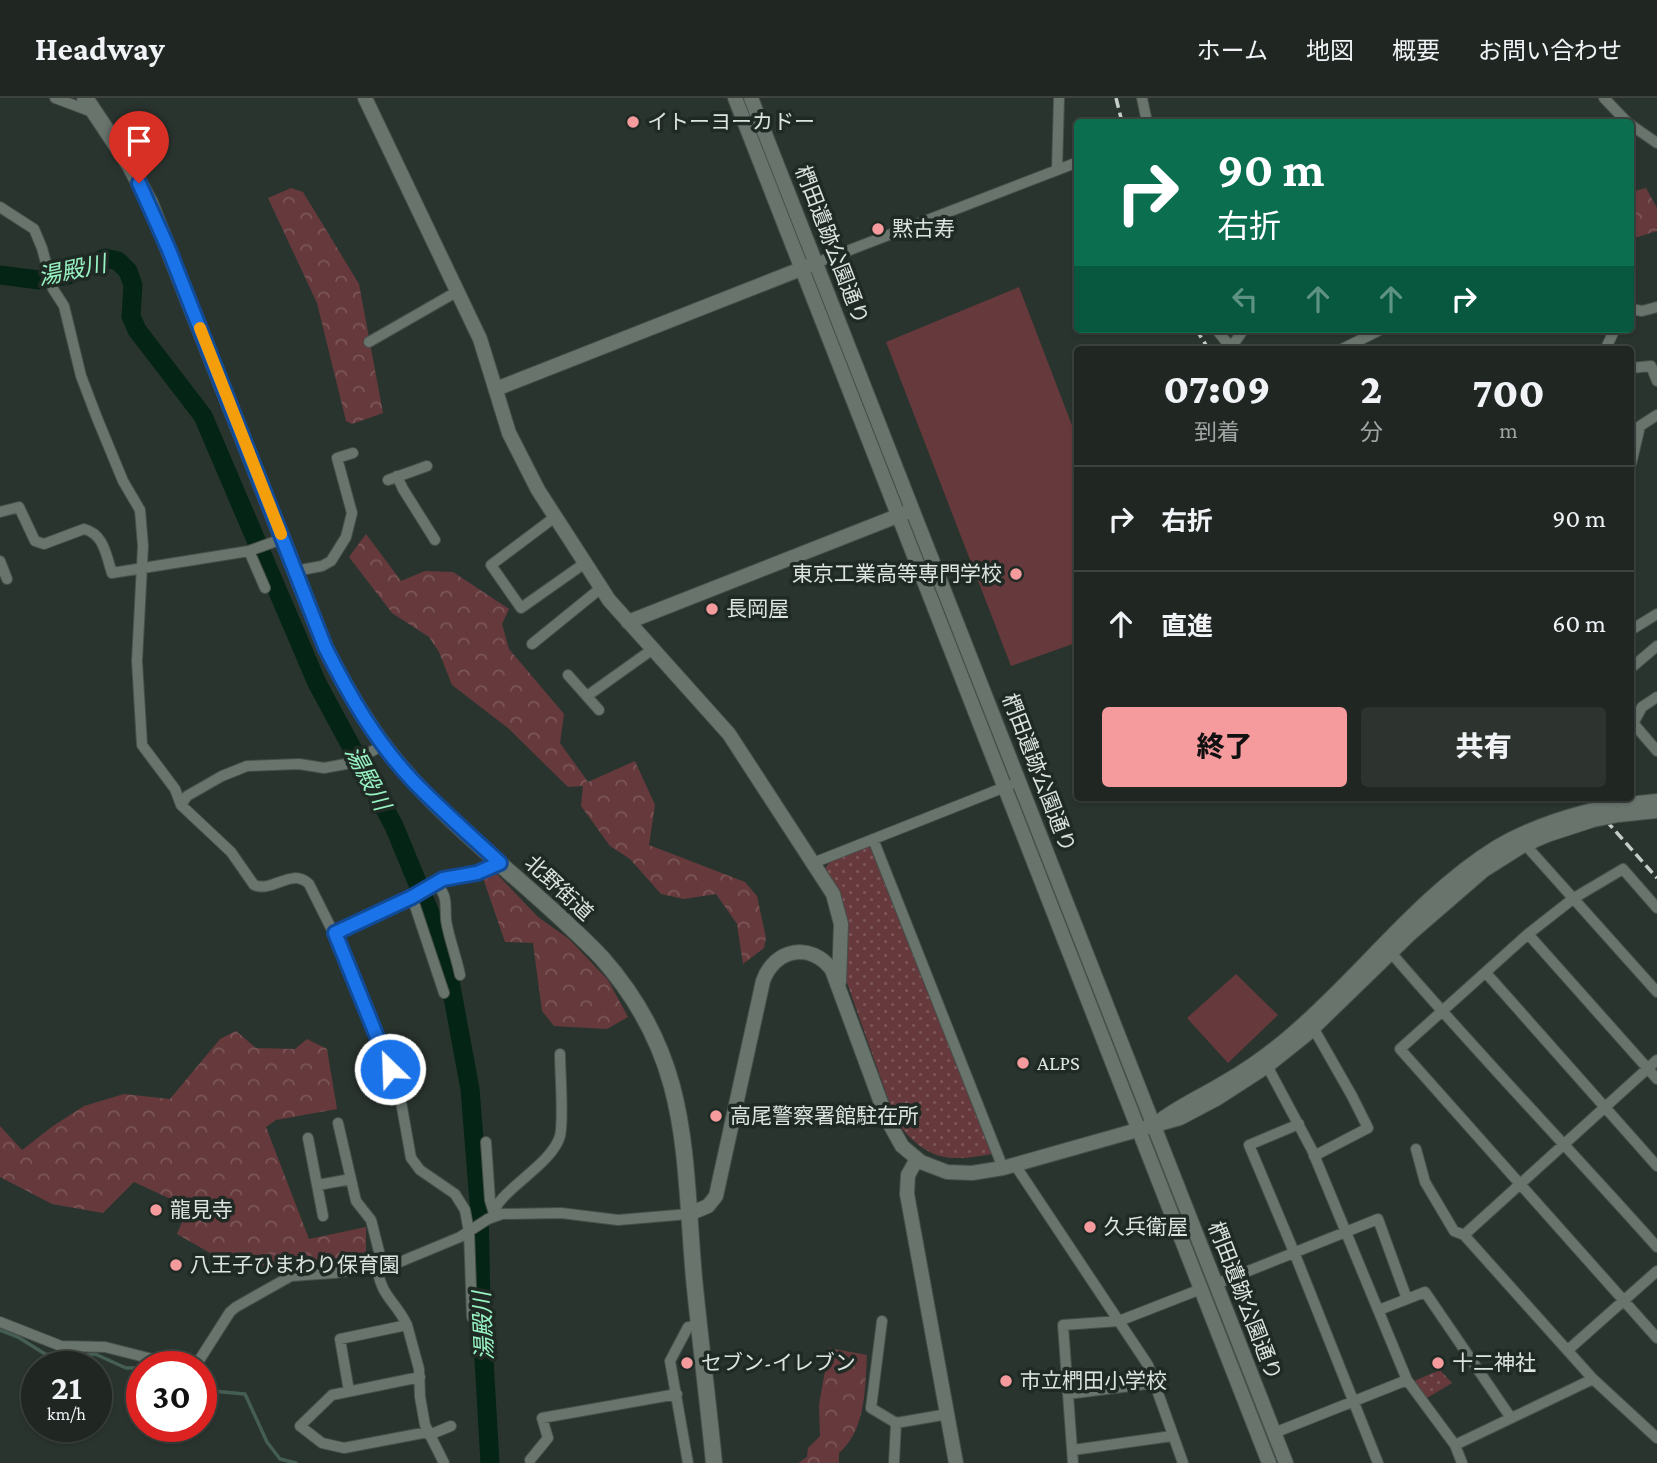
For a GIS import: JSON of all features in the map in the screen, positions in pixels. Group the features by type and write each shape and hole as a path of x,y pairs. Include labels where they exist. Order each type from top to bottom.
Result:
{"main road":[{"name":"北野街道","path":"85,98 129,164 155,214 275,541 295,571 325,647 345,686 383,745 413,781 597,953 616,974 646,1019 667,1066 680,1112 714,1463"}],"street":[{"path":"55,98 95,113"},
{"path":"365,98 482,344 509,433 538,491 601,588 628,622 729,734 833,894 839,913 839,984"},
{"name":"椚田遺跡公園通り","path":"735,98 913,510 1286,1463"},
{"name":"椚田遺跡公園通り","path":"751,98 899,516 1269,1463"},
{"path":"1057,170 1059,98"},
{"path":"1142,98 1146,119"},
{"path":"1604,98 1624,119"},
{"path":"1634,127 1657,143"},
{"path":"496,389 1074,164"},
{"path":"0,207 34,229 53,289 64,306 81,376 123,481 140,510 143,525 142,568 136,661 141,740 156,767 175,789 181,805 231,852 254,885 262,887 295,877 304,879 335,933 382,1053 398,1085 411,1158 420,1170 455,1194 465,1210 470,1231 472,1317"},
{"path":"369,342 458,291"},
{"path":"1634,310 1642,311 1657,306"},
{"path":"1348,346 1374,333"},
{"path":"1634,369 1651,366 1657,382"},
{"path":"1634,451 1640,426 1657,415"},
{"path":"295,571 322,566 331,561 346,537 352,513 337,458 353,453"},
{"path":"427,466 393,478 403,489 435,540"},
{"path":"0,512 19,507 39,544 84,529 90,531 99,536 112,573 250,551 275,541"},
{"path":"628,622 913,510"},
{"path":"555,517 491,565 521,608 584,563"},
{"path":"250,551 265,588"},
{"path":"0,561 7,579"},
{"path":"532,644 601,588"},
{"path":"1634,628 1657,614"},
{"path":"1634,665 1657,646"},
{"path":"587,696 653,649"},
{"path":"568,675 599,710"},
{"path":"1634,721 1642,707 1657,697"},
{"path":"1634,727 1657,751"},
{"path":"181,805 187,796 222,776 247,766 299,764 324,768 351,763 383,745"},
{"path":"813,863 1020,782"},
{"path":"491,1215 561,1213 597,1220 618,1220 689,1214 708,1206 716,1196 768,968 789,953 808,952 827,963 839,984 891,1128 902,1146 916,1159 939,1170 962,1174 1009,1166 1154,1125 1265,1062 1311,1024 1460,874 1499,846 1522,841 1542,825 1657,801"},
{"path":"1623,807 1657,811"},
{"path":"873,839 1009,1166 1148,1365 1183,1463"},
{"path":"1522,841 1657,992"},
{"path":"335,933 443,879 477,873 500,863"},
{"path":"1657,908 1623,869 1574,898 1528,934 1400,1049 1657,1338"},
{"path":"433,884 443,890 447,906 446,920 460,975"},
{"path":"413,896 444,993"},
{"path":"1528,934 1657,1079"},
{"path":"1388,949 1441,1011 1657,1247"},
{"path":"1486,973 1657,1166"},
{"path":"1311,1024 1368,1128 1314,1156"},
{"path":"0,1322 61,1346 100,1346 180,1366 190,1366 203,1354 230,1311 285,1278 302,1273 380,1268 417,1257 470,1231 491,1215 498,1201 537,1169 560,1136 560,1054"},
{"path":"1464,1235 1657,1060"},
{"path":"1265,1062 1314,1156 1407,1380 1455,1445 1462,1463"},
{"path":"338,1123 356,1201 371,1220 382,1289 399,1309 407,1325 420,1377 422,1413 443,1463"},
{"path":"1299,1124 1249,1145 1378,1463"},
{"path":"308,1138 323,1216"},
{"path":"486,1142 491,1215"},
{"path":"1416,1149 1425,1182 1454,1231 1464,1235 1593,1378 1657,1438"},
{"path":"916,1159 908,1175 907,1194 956,1463"},
{"path":"318,1185 351,1179"},
{"path":"1216,1284 1378,1219 1407,1299"},
{"path":"1568,1350 1657,1271"},
{"path":"1073,1463 1063,1325 1119,1321 1201,1289"},
{"path":"1379,1310 1425,1292 1511,1418"},
{"path":"883,1321 871,1408 896,1423 948,1414"},
{"path":"349,1391 340,1339 407,1325"},
{"path":"688,1463 670,1362 688,1327 699,1326"},
{"path":"420,1377 332,1395 300,1426 322,1443 344,1448 429,1434 451,1426"},
{"path":"1455,1445 1593,1378"},
{"path":"1274,1433 1407,1380"},
{"path":"1068,1394 1154,1383"},
{"path":"530,1460 548,1438 542,1419 677,1394"},
{"path":"894,1463 896,1423"},
{"path":"1073,1450 1172,1436"}],"green space":[{"path":"291,188 303,192 359,284 383,413 352,424 346,421 317,303 268,198"},
{"path":"1646,188 1657,208 1657,231 1634,238 1634,191"},
{"path":"1019,287 1074,431 1074,643 1011,666 886,342"},
{"path":"366,534 401,581 425,571 453,572 509,609 502,624 509,649 564,714 560,743 588,782 635,761 655,805 649,845 745,882 757,896 766,938 764,948 743,964 737,924 716,894 684,899 661,894 630,859 610,846 581,806 583,786 568,787 508,728 452,685 439,652 429,637 392,613 349,557"},
{"path":"875,844 997,1153 966,1158 941,1156 919,1145 896,1121 846,980 847,919 845,909 825,869 830,861"},
{"path":"497,874 538,917 569,939 608,980 628,1017 607,1029 554,1026 542,1011 533,943 505,942 483,878"},
{"path":"1236,974 1278,1015 1228,1063 1187,1018"},
{"path":"236,1031 256,1048 295,1049 307,1039 327,1049 337,1109 276,1120 266,1127 309,1239 366,1227 366,1257 302,1260 270,1266 224,1261 177,1234 188,1207 134,1182 103,1213 52,1204 0,1177 0,1126 22,1150 84,1106 124,1094 170,1099 220,1039"},
{"path":"829,1348 867,1355 859,1421 848,1444 839,1453 839,1463 798,1463 807,1457 808,1448 820,1436 819,1405"},
{"path":"1440,1370 1452,1383 1427,1398 1414,1381"}],"waterway":[{"name":"湯殿川","path":"0,275 39,280 69,275 105,258 118,261 128,271 133,285 131,316 137,330 203,416 317,683 394,826 432,918 447,965 470,1089 479,1202 481,1308 490,1463"},
{"path":"0,1330 18,1337 45,1354 95,1354 126,1368"},
{"path":"217,1391 245,1394 267,1442 280,1459 296,1463"}],"railway":[{"path":"1116,98 1121,119"},
{"path":"1198,333 1207,346"},
{"path":"1589,801 1657,878"}],"slow traffic":[{"path":"200,328 281,534"}],"place":[{"name":"イトーヨーカドー","path":"633,122"},
{"name":"黙古寿","path":"878,229"},
{"name":"東京工業高等専門学校","path":"1016,574"},
{"name":"長岡屋","path":"712,609"},
{"name":"ALPS","path":"1023,1063"},
{"name":"高尾警察署館駐在所","path":"716,1116"},
{"name":"龍見寺","path":"156,1210"},
{"name":"久兵衛屋","path":"1090,1227"},
{"name":"八王子ひまわり保育園","path":"176,1265"},
{"name":"セブン-イレブン","path":"687,1363"},
{"name":"十二神社","path":"1438,1363"},
{"name":"市立椚田小学校","path":"1006,1381"}],"route":[{"path":"139,183 169,250 325,647 345,686 383,745 413,781 500,863 477,873 443,879 412,897 335,933 390,1069"}]}
